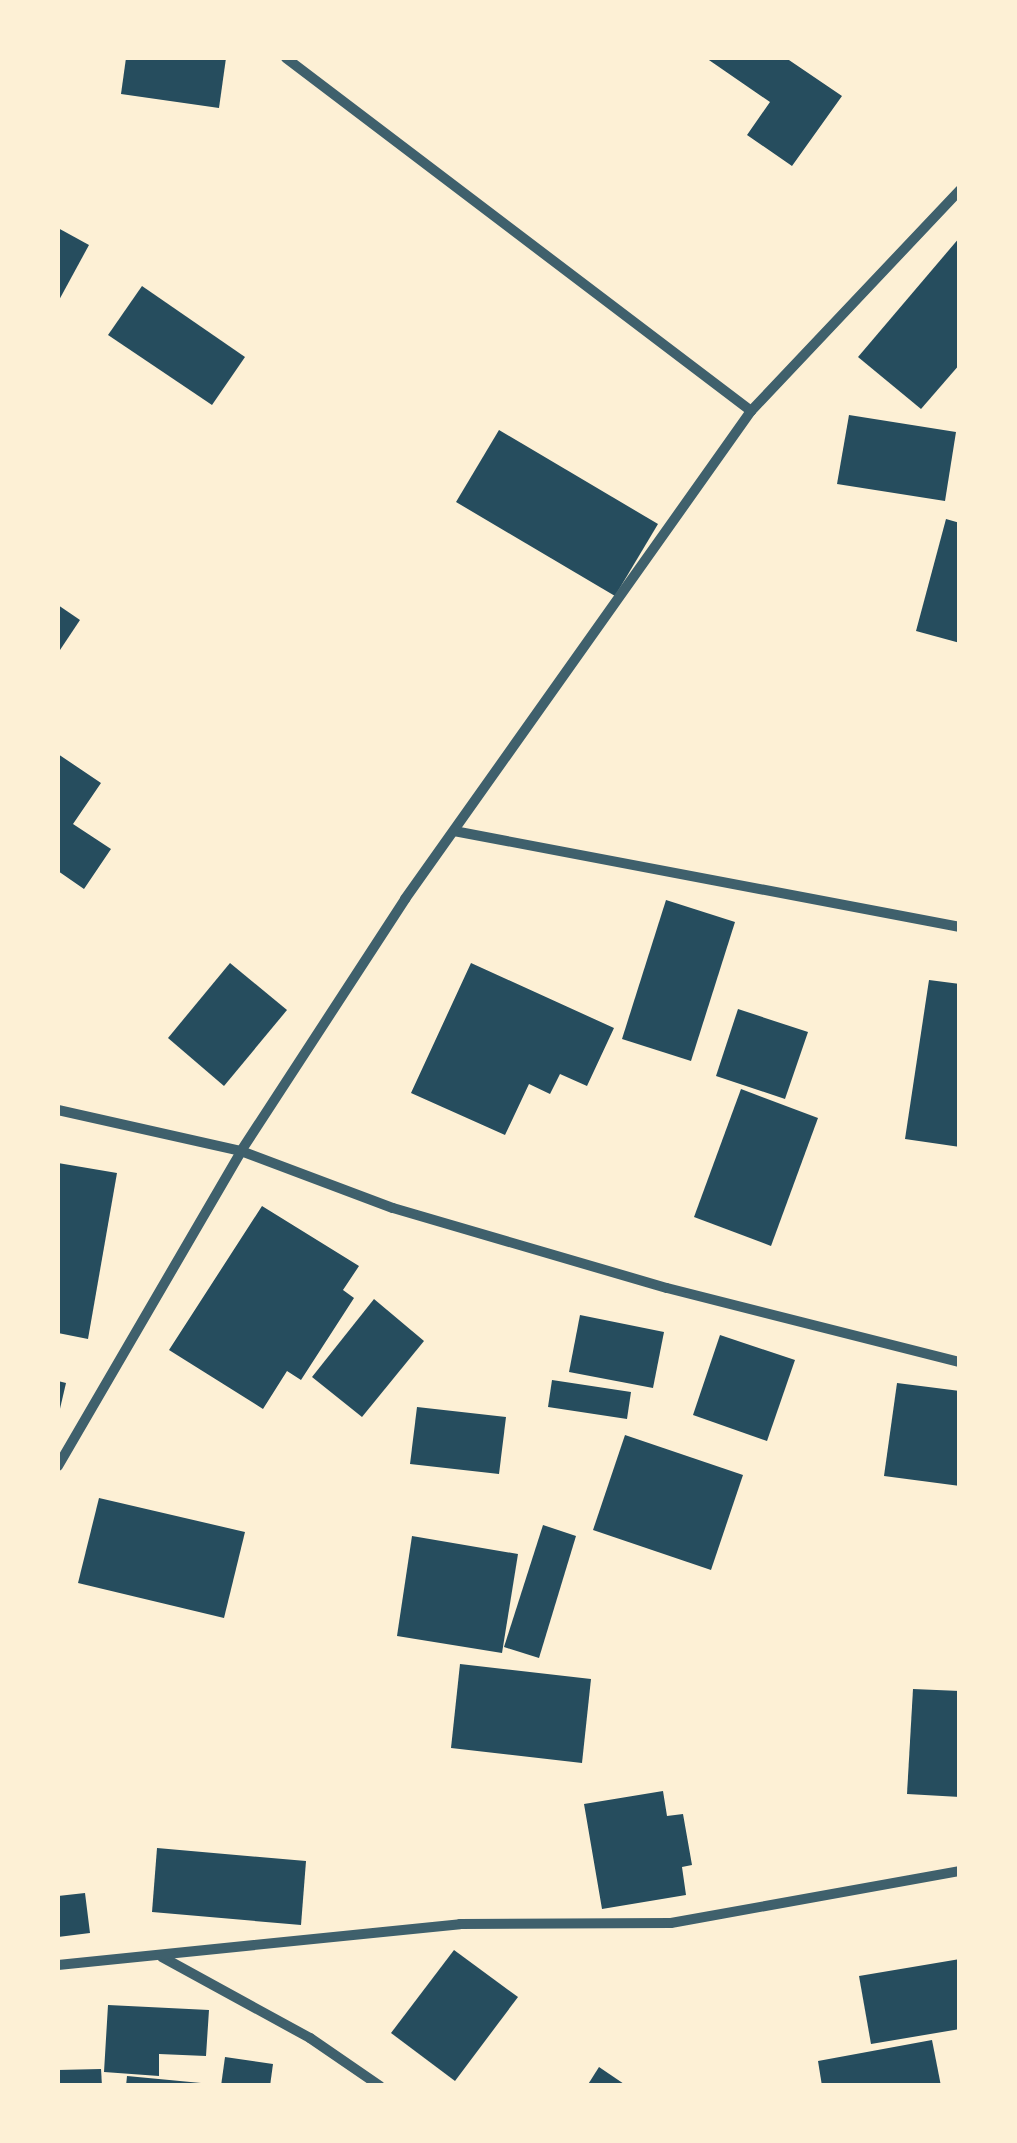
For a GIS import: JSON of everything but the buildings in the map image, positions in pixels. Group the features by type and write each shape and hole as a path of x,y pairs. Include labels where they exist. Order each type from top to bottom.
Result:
{"street":[{"path":"286,58 750,412"},
{"path":"58,1466 240,1151 454,831 750,412 960,190"},
{"path":"454,831 960,927"},
{"path":"58,1110 240,1151 393,1208 667,1288 960,1362"},
{"path":"58,1965 460,1924 671,1923 960,1871"},
{"path":"161,1956 310,2038 380,2086"}]}
